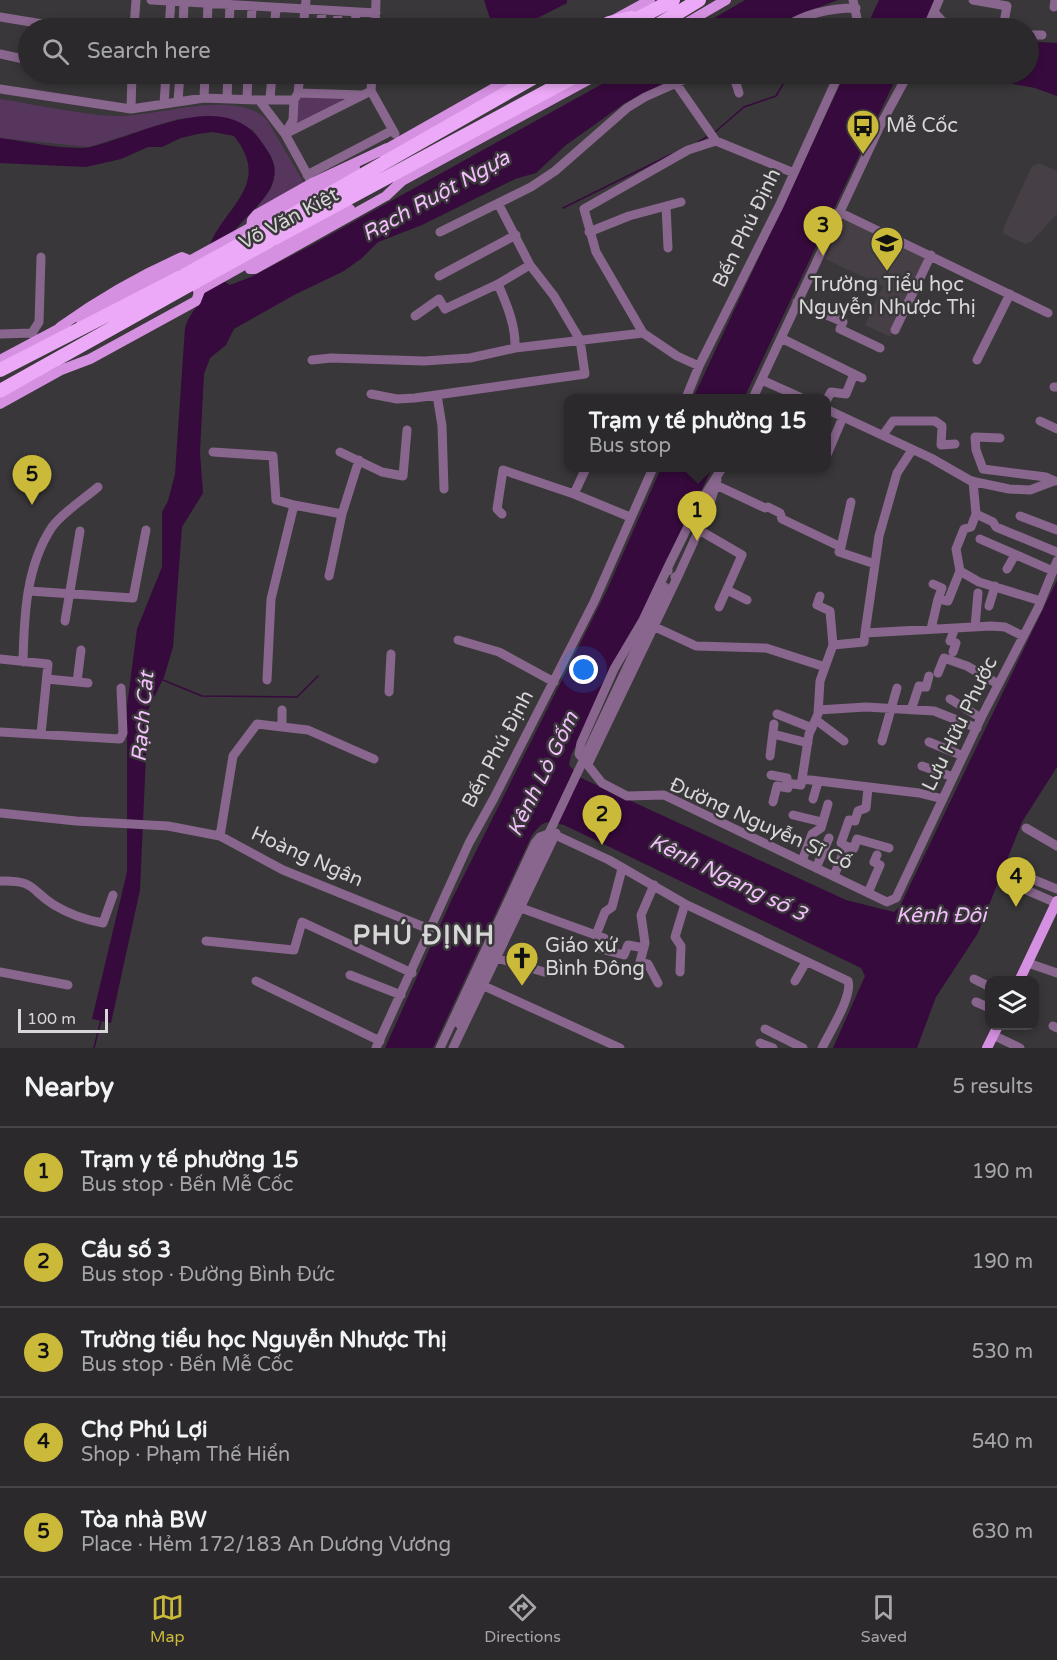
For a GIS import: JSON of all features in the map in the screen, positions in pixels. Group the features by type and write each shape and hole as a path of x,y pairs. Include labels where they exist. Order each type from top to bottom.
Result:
{"highway":[{"path":"636,18 673,0"},
{"path":"669,18 699,0"},
{"path":"681,18 711,0"},
{"name":"Võ Văn Kiệt","path":"0,391 522,84"},
{"name":"Võ Văn Kiệt","path":"264,237 475,131 501,124 563,84"},
{"path":"465,117 479,96 500,96"},
{"path":"475,131 501,124"},
{"name":"Võ Văn Kiệt","path":"0,370 189,279"}],"main road":[{"path":"623,18 650,0"},
{"path":"695,18 726,0"},
{"name":"Võ Văn Kiệt","path":"0,404 62,370 189,279 264,237 387,148 501,84"},
{"name":"Võ Văn Kiệt","path":"264,237 403,180 501,124 579,84"},
{"path":"387,148 309,179 252,220 248,263 250,269 255,269 386,196 403,180"},
{"path":"60,327 89,306 164,265 182,257 198,264 202,289 195,301 90,359 62,370"},
{"name":"Võ Văn Kiệt","path":"0,360 34,337 107,307 189,279"},
{"path":"1022,976 1057,902"},
{"path":"987,1048 995,1030"}],"street":[{"path":"135,18 136,0"},
{"path":"151,0 375,14"},
{"path":"304,18 306,0"},
{"path":"375,18 376,0"},
{"path":"932,18 939,0"},
{"path":"973,0 998,2 1007,6 1005,18"},
{"path":"170,18 171,1"},
{"path":"183,18 184,2"},
{"path":"209,18 211,3"},
{"path":"802,18 830,8 855,4"},
{"path":"229,18 230,5"},
{"path":"275,18 276,9"},
{"path":"321,18 322,12"},
{"path":"338,12 338,18"},
{"path":"356,13 356,18"},
{"path":"0,17 18,20"},
{"path":"0,54 18,58"},
{"path":"131,109 132,84"},
{"path":"164,104 165,84"},
{"path":"178,101 179,84"},
{"path":"204,98 205,84"},
{"path":"227,99 228,84"},
{"path":"247,99 248,84"},
{"path":"270,99 271,84"},
{"path":"285,134 293,120 298,84"},
{"path":"370,84 368,93 399,141"},
{"path":"440,232 499,205 555,171 627,108 671,84"},
{"path":"676,84 716,141 794,173"},
{"path":"736,84 739,93"},
{"name":"Bến Phú Định","path":"688,394 699,366 794,173 834,84"},
{"path":"755,394 796,302 903,84"},
{"path":"0,90 131,109 204,98 259,100 368,93"},
{"path":"285,134 368,93"},
{"path":"259,100 285,134 309,179 393,130"},
{"path":"699,366 677,356 643,333 596,252 584,208 688,150 716,141"},
{"path":"590,232 629,216 681,202"},
{"path":"371,394 397,399 585,374 580,340 554,296 530,265 499,205"},
{"path":"666,206 668,249"},
{"path":"839,212 1048,313"},
{"path":"439,276 516,235"},
{"path":"895,330 931,255"},
{"path":"0,334 34,337 39,322 41,257"},
{"path":"415,316 439,299 445,309 498,284 530,265"},
{"path":"498,284 509,308 516,336 515,348"},
{"path":"977,360 1010,294"},
{"path":"796,302 843,322 840,329 880,348"},
{"path":"312,360 331,358 424,361 470,358 515,348 643,333"},
{"path":"781,338 858,376 846,394 831,392 830,394"},
{"path":"762,380 791,394"},
{"path":"436,395 442,426 444,489"},
{"path":"831,411 973,481 1009,489 1030,490 1055,481"},
{"path":"831,446 843,417"},
{"path":"883,435 893,421 935,421 942,426 941,445 955,444"},
{"path":"1041,421 1057,429"},
{"path":"340,452 382,472 403,476 407,430"},
{"path":"1000,438 975,437 976,450 983,469 1046,477 1055,481"},
{"path":"834,645 864,642 881,528 897,473 912,450"},
{"path":"213,452 273,456 276,500 342,514"},
{"path":"329,576 342,514 359,460"},
{"path":"502,514 497,509 503,470 574,494 630,517"},
{"path":"574,494 584,472"},
{"name":"Bến Phú Định","path":"378,1044 412,973 468,843 594,602 651,472"},
{"path":"719,476 765,508 768,507 780,513 782,519 841,547"},
{"path":"719,476 708,510 679,574 588,764 579,754 581,743 614,669 646,615 698,506 719,476"},
{"path":"938,599 948,601 960,571 956,549 964,529 971,527 976,514 973,481"},
{"path":"23,662 29,591 36,557 53,525 98,487"},
{"path":"851,502 839,552 875,564"},
{"path":"267,680 271,599 294,505"},
{"path":"698,506 708,510"},
{"path":"976,514 993,522 996,527 1057,552"},
{"path":"1020,516 1057,530"},
{"path":"29,591 133,598 146,530"},
{"path":"699,530 742,555 719,607"},
{"path":"65,621 68,592 80,531"},
{"path":"980,539 1053,571"},
{"path":"1007,569 1016,555"},
{"name":"Lưu Hữu Phước","path":"893,902 976,728 1041,601 1057,561"},
{"path":"454,1045 459,1024 665,587 668,567"},
{"path":"960,571 969,578 1041,601"},
{"path":"665,587 679,574"},
{"path":"931,629 942,588 933,584"},
{"path":"989,606 995,586"},
{"path":"727,590 747,600"},
{"path":"975,627 978,593"},
{"path":"789,784 801,785 808,743 819,710 820,681 834,645 830,611 817,605 820,596"},
{"path":"653,627 696,646 766,648 825,667"},
{"path":"865,633 1005,627 1023,636"},
{"path":"953,652 956,643 950,640 955,628"},
{"path":"459,640 499,652 554,682"},
{"path":"77,682 81,650"},
{"path":"389,692 391,654"},
{"path":"911,710 919,686 926,687 944,658 968,666 998,684"},
{"path":"0,659 48,664 40,734"},
{"path":"47,679 88,684"},
{"path":"0,732 120,739 123,733 121,688"},
{"path":"882,741 893,709 897,688"},
{"path":"950,699 981,718"},
{"path":"819,710 866,707 933,711 976,728"},
{"path":"282,710 282,727"},
{"path":"770,756 776,719 814,724 844,741"},
{"path":"220,836 233,756 257,724 308,730 374,759"},
{"path":"773,734 808,743"},
{"path":"929,742 963,756"},
{"name":"Đường Nguyễn Sĩ Cố","path":"588,764 602,783 627,796 664,795 887,902 893,902"},
{"path":"922,766 953,777"},
{"path":"771,775 787,778 789,784"},
{"path":"802,779 919,793 943,799"},
{"path":"813,799 818,782"},
{"path":"773,802 777,786 788,788 789,784"},
{"path":"868,788 866,808 858,811 855,821 849,820 841,843 854,848 857,838 889,848"},
{"path":"802,861 812,834 821,828 828,804"},
{"name":"Hoàng Ngân","path":"0,813 168,826 220,836 283,870 429,929"},
{"path":"794,815 822,822"},
{"path":"1026,828 1057,846"},
{"path":"454,1045 556,833"},
{"path":"440,1048 535,843 544,835 556,833 609,860 685,904 848,981 850,987 846,998 822,1048"},
{"path":"816,868 829,838"},
{"path":"834,876 846,846"},
{"path":"868,893 880,865 874,862 877,855"},
{"path":"596,935 604,912 612,907 622,869"},
{"path":"1032,879 1057,889"},
{"path":"0,881 28,884 51,903 70,914 103,923 113,895"},
{"path":"1008,882 1057,902"},
{"path":"654,885 641,915 644,948 640,962 648,964 658,983"},
{"path":"680,972 681,946 675,937 685,904"},
{"path":"521,908 604,938 601,949 624,955 628,945 644,948"},
{"path":"206,941 294,950 302,922 412,973"},
{"path":"497,958 544,972"},
{"path":"795,981 806,962"},
{"path":"1028,963 1057,973"},
{"path":"0,972 68,985"},
{"path":"350,975 401,995"},
{"path":"974,979 985,984"},
{"path":"256,981 378,1044"},
{"path":"484,986 620,1048"},
{"path":"976,1002 985,1006"},
{"path":"445,1037 459,1024"},
{"path":"765,1029 803,1048"},
{"path":"995,1030 1020,1048"},
{"path":"760,1043 773,1048"}],"shaded area":[{"path":"298,95 341,97 341,102 294,124"},
{"path":"0,99 114,116 215,105 253,110 267,120 304,183 259,207 256,205 271,189 274,180 275,168 271,156 253,130 222,117 177,119 89,147 0,138"},
{"path":"1039,163 1057,171 1057,214 1031,242 1025,244 1004,234 1003,229 1032,166"},
{"name":"Trường Tiểu học Nguyễn Nhược Thị","path":"844,218 928,257 890,337 865,325 883,286 825,259"}],"water":[{"path":"484,0 567,0 567,3 538,18 490,18"},
{"path":"745,0 838,0 796,18 714,18"},
{"path":"879,0 937,0 928,18 871,18"},
{"path":"1039,42 1057,43 1057,96 1035,88 1013,84 1039,84"},
{"name":"Rạch Ruột Ngựa","path":"602,84 662,84 625,103 566,145 536,173 515,179 422,225 378,242 344,271 294,295 234,329 226,345 210,358 204,374 200,452 203,493 182,527 173,647 164,677 148,710 140,890 111,1023 92,1019 127,872 127,706 137,629 162,567 162,512 168,501 175,474 185,328 202,294 208,250 214,235 241,196 247,183 249,169 245,154 234,136 213,132 181,138 162,147 148,147 121,159 86,167 0,163 0,138 58,147 81,148 181,119 205,116 227,118 247,127 263,144 274,164 275,173 271,187 265,196 227,241 222,251 219,278 230,285 251,277"},
{"path":"840,84 893,84 746,394 695,394"},
{"path":"659,472 710,472 631,639 571,755 569,765 579,777 846,900 894,912 900,906 1057,580 1057,767 1022,822 978,933 936,997 917,1048 833,1048 865,976 861,968 564,825 546,822 532,835 433,1048 385,1048 451,901 607,590"}],"waterway":[{"path":"714,133 744,107 776,96 783,84"},
{"path":"698,142 707,137"},
{"path":"563,208 672,154"},
{"path":"163,680 202,696 297,697 318,676"},
{"name":"Rạch Cát","path":"94,1048 101,1020"}],"place":[{"name":"Mễ Cốc","path":"863,155"},
{"name":"Trường tiểu học Nguyễn Nhược Thị","path":"823,256"},
{"name":"Trường Tiểu học Nguyễn Nhược Thị","path":"887,272"},
{"name":"Tòa nhà BW","path":"32,505"},
{"name":"Trạm y tế phường 15","path":"697,541"},
{"name":"Cầu số 3","path":"602,845"},
{"name":"Chợ Phú Lợi","path":"1016,907"},
{"name":"Giáo xứ Bình Đông","path":"522,987"}],"district":[{"name":"PHÚ ĐỊNH","path":"424,935"}],"water label":[{"name":"Kênh Lò Gốm","path":"543,774"},
{"name":"Kênh Ngang số 3","path":"728,878"},
{"name":"Kênh Đôi","path":"941,915"}]}
